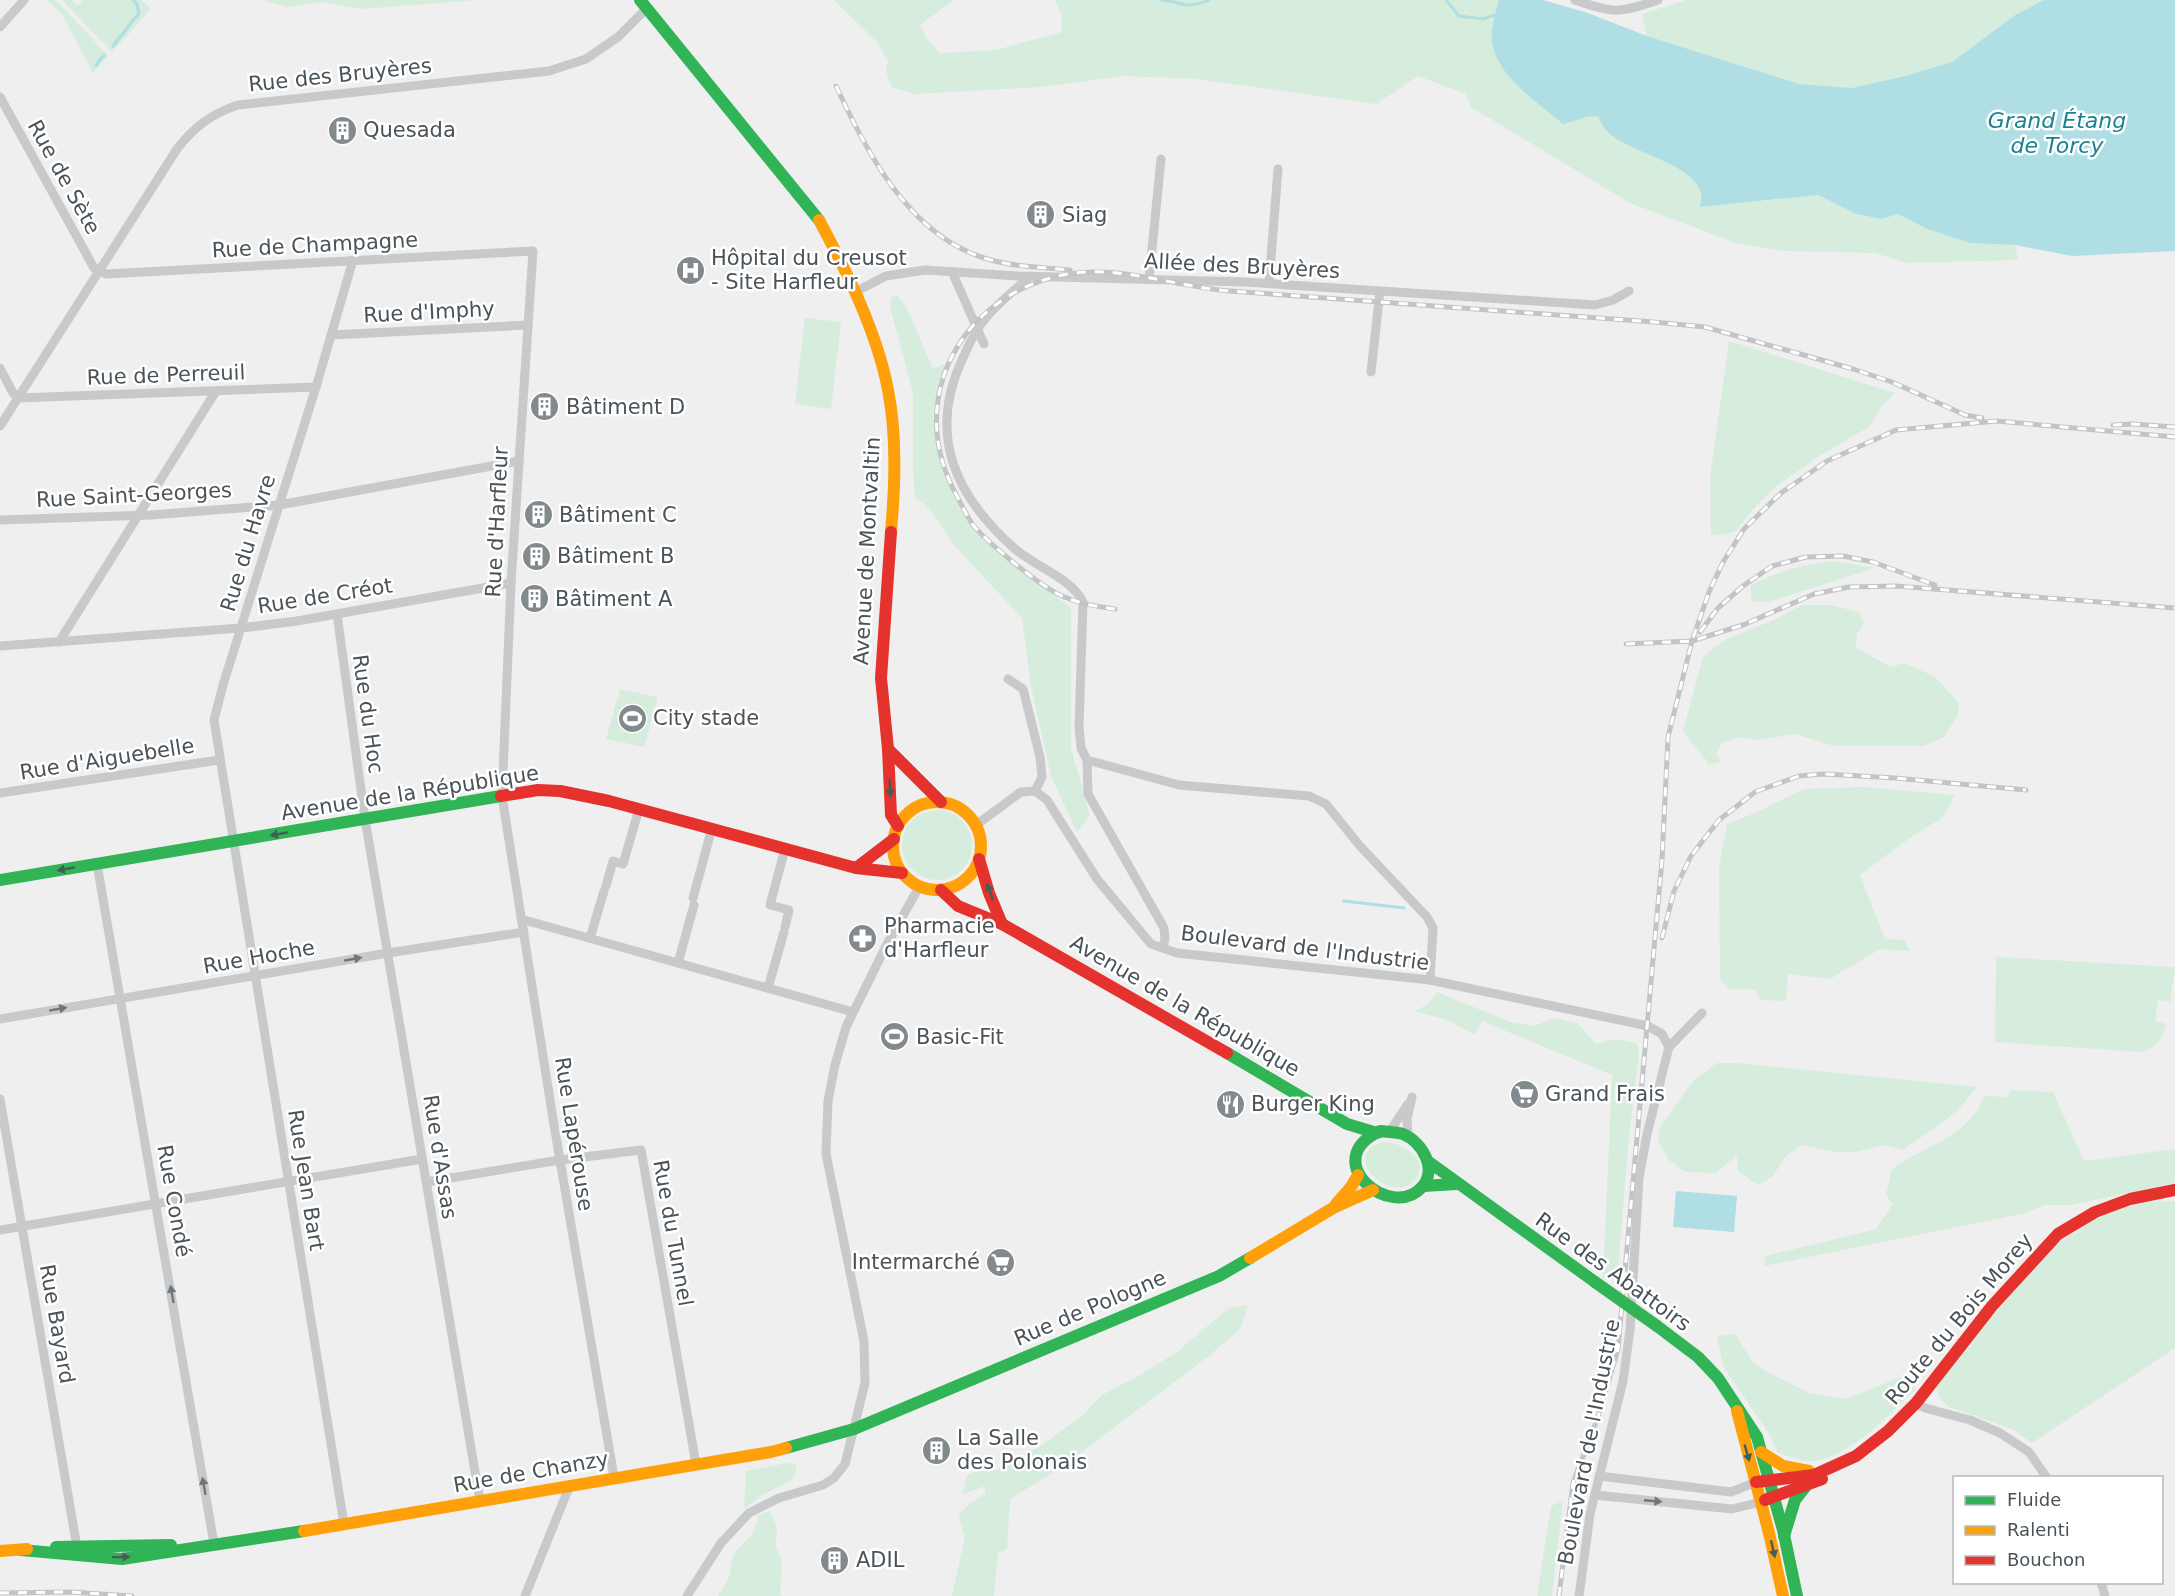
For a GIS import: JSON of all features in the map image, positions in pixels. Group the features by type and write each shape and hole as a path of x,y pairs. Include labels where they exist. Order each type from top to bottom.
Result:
{"street":[{"path":"1575,0 1617,12 1632,10 1659,0"},
{"path":"0,27 21,1"},
{"name":"Rue des Bruyères","path":"0,426 177,148 190,132 220,111 238,105 549,71 586,59 618,37 644,4"},
{"name":"Avenue de Montvaltin","path":"644,4 817,217 842,262 883,366 894,447 893,510 881,678 888,748 891,815 898,826"},
{"name":"Rue de Sète","path":"0,98 94,268 99,271"},
{"path":"1149,279 1161,159"},
{"path":"1269,283 1278,169"},
{"name":"Rue de Champagne","path":"99,271 106,274 533,251"},
{"name":"Rue d'Harfleur","path":"502,796 511,583 533,251"},
{"name":"Rue du Havre","path":"234,841 214,720 353,260"},
{"name":"Allée des Bruyères","path":"855,292 886,276 925,270 1031,276 1269,283 1595,305 1613,300 1629,291"},
{"path":"952,272 984,344"},
{"path":"1031,276 996,306 977,328 956,374 948,401 949,451 969,499 981,515 1016,550 1072,587 1083,602 1079,727 1081,748 1087,760 1088,794 1164,928 1163,948"},
{"path":"1371,372 1380,291"},
{"name":"Rue d'Imphy","path":"331,335 528,325"},
{"path":"0,368 18,398"},
{"name":"Rue de Perreuil","path":"18,398 316,387"},
{"path":"59,642 216,391"},
{"name":"Rue Saint-Georges","path":"0,520 137,515 279,505 519,461"},
{"name":"Rue de Créot","path":"0,646 241,628 297,621 511,583"},
{"name":"Rue du Hoc","path":"336,614 365,819"},
{"path":"976,825 1021,792 1035,791 1042,777 1040,757 1023,689 1008,679"},
{"path":"888,748 941,802"},
{"name":"Rue d'Aiguebelle","path":"0,793 219,760"},
{"path":"1087,760 1179,785 1309,796 1326,804 1360,846 1427,917 1432,928 1430,980"},
{"name":"Avenue de la République","path":"0,880 538,790 561,791 639,809 856,868 902,873"},
{"name":"Boulevard de l'Industrie","path":"1035,791 1047,800 1097,879 1151,944 1177,953 1430,980 1648,1026 1662,1034 1669,1047"},
{"name":"Rue Lapérouse","path":"502,796 560,1160 614,1477"},
{"path":"979,860 974,871 965,881 953,887 940,890 919,887 902,873 896,862 894,839 898,826 916,807 928,803 941,802 955,806 967,814 976,825 980,836 979,860 1002,924"},
{"path":"590,938 613,861 623,864 639,809"},
{"name":"Rue d'Assas","path":"365,819 480,1501"},
{"path":"678,963 712,828"},
{"path":"856,868 894,839"},
{"name":"Rue Jean Bart","path":"234,841 344,1524"},
{"path":"768,988 789,910 770,905 785,849"},
{"name":"Rue Condé","path":"97,864 214,1544"},
{"path":"687,1596 721,1543 749,1513 779,1498 823,1485 834,1478 845,1464 865,1383 864,1341 826,1154 828,1101 846,1027 886,946 919,887"},
{"name":"Avenue de la République","path":"940,890 958,906 1002,924 1263,1073 1347,1124 1377,1132"},
{"path":"521,919 853,1012"},
{"name":"Rue Hoche","path":"0,1020 388,953 524,932"},
{"name":"Boulevard de l'Industrie","path":"1579,1596 1595,1495 1623,1381 1630,1330 1639,1178 1647,1134 1669,1047 1702,1013"},
{"path":"1390,1131 1412,1097 1407,1119 1408,1138"},
{"name":"Rue Bayard","path":"0,1099 77,1550"},
{"path":"1347,1124 1359,1147"},
{"path":"1390,1131 1418,1143 1429,1162 1429,1175 1423,1186 1413,1195 1404,1198 1396,1198 1366,1186 1358,1174 1355,1163 1359,1147 1365,1139 1377,1132 1390,1131"},
{"name":"Rue du Tunnel","path":"426,1182 560,1160 641,1150 696,1464"},
{"path":"0,1230 422,1159"},
{"name":"Rue des Abattoirs","path":"1429,1162 1456,1184 1698,1357 1718,1378 1757,1437 1761,1452 1762,1481"},
{"name":"Rue de Pologne","path":"1333,1208 1351,1187 1358,1174"},
{"path":"1423,1186 1456,1184"},
{"name":"Rue de Pologne","path":"854,1429 1219,1276 1333,1208 1373,1190"},
{"name":"Route du Bois Morey","path":"1762,1481 1814,1475 1856,1456 1888,1431 1916,1403 1992,1306 2058,1234 2095,1212 2130,1199 2175,1190"},
{"path":"1916,1403 1925,1408 1970,1420 2000,1433 2030,1452 2046,1476"},
{"path":"1735,1404 1767,1499 1783,1596"},
{"name":"Rue de Chanzy","path":"0,1551 214,1544 403,1515 614,1477 771,1452 854,1429"},
{"name":"Route du Bois Morey","path":"1761,1452 1794,1470 1828,1469"},
{"name":"Route du Bois Morey","path":"1767,1499 1836,1472 1845,1461"},
{"path":"1599,1476 1731,1492 1762,1481"},
{"path":"525,1596 570,1485"},
{"path":"1784,1537 1796,1500 1807,1485"},
{"path":"1595,1495 1732,1509 1767,1499"},
{"path":"1767,1499 1784,1537 1797,1596"}],"green space":[{"path":"47,0 55,0 61,5 108,56 93,73 62,14"},
{"path":"62,0 71,0 78,5 83,0 141,0 151,9 112,52"},
{"path":"260,0 480,0 360,9 322,2 288,7"},
{"path":"834,0 954,0 920,25 926,38 940,53 996,50 1062,32 1061,13 1055,0 1499,0 1491,39 1563,123 1598,116 1604,128 1614,137 1685,173 1695,182 1701,193 1701,207 1818,195 1856,214 1882,219 1898,214 1927,229 1970,243 2015,245 2018,260 1907,263 1875,253 1783,251 1736,243 1630,203 1471,107 1466,94 1418,76 1376,104 1196,79 1122,76 1042,87 914,94 891,87 886,70 888,61 876,41"},
{"path":"1686,0 2044,0 2015,15 1952,62 1852,88 1799,84 1647,36 1642,14"},
{"path":"898,296 907,308 933,369 947,362 939,381 933,417 943,473 966,517 1012,564 1071,608 1071,748 1090,815 1077,832 1051,776 1031,686 1022,618 953,544 935,516 915,498 913,393 890,307 892,297"},
{"path":"805,318 841,322 831,409 795,404"},
{"path":"1729,341 1895,393 1882,406 1870,426 1821,455 1776,486 1752,510 1735,532 1711,536 1710,477"},
{"path":"1836,561 1875,568 1768,602 1751,601 1751,585 1792,569"},
{"path":"1802,605 1830,605 1859,612 1864,623 1857,634 1856,647 1890,667 1905,663 1935,677 1959,703 1958,715 1944,737 1923,746 1834,746 1795,734 1758,740 1739,737 1722,743 1716,754 1721,761 1709,765 1683,731 1703,657 1726,639 1774,620"},
{"name":"City stade","path":"620,689 658,697 644,747 606,739"},
{"path":"1865,787 1955,795 1943,817 1901,844 1860,875 1885,939 1905,940 1910,951 1880,949 1830,979 1788,974 1786,1001 1760,1000 1755,990 1729,989 1720,980 1719,868 1727,824 1804,789"},
{"path":"937,810 950,813 962,820 969,832 972,845 969,858 962,870 950,877 937,880 924,877 912,870 905,858 902,845 905,832 912,820 924,813"},
{"path":"1996,957 2175,967 2170,1002 2158,1000 2155,1021 2166,1024 2163,1034 2155,1045 2142,1052 1995,1042"},
{"path":"1437,992 1510,1022 1534,1026 1555,1018 1577,1023 1596,1044 1616,1039 1636,1043 1639,1052 1617,1280 1603,1278 1612,1075 1482,1021 1475,1035 1447,1020 1414,1011 1427,1005"},
{"path":"1717,1063 1977,1087 1958,1110 1903,1150 1884,1145 1857,1152 1836,1152 1802,1145 1786,1156 1772,1177 1758,1185 1738,1171 1737,1155 1716,1173 1685,1172 1669,1160 1658,1142 1660,1127 1694,1080"},
{"path":"2010,1090 2053,1092 2084,1161 2175,1149 2175,1183 2071,1205 2045,1205 2026,1213 1764,1266 1766,1256 1876,1229 1893,1204 1886,1195 1892,1169 1957,1131 1978,1110 1984,1096 2008,1097"},
{"path":"1382,1142 1406,1149 1417,1160 1420,1167 1413,1182 1403,1187 1392,1187 1373,1176 1367,1167 1365,1157 1370,1149"},
{"path":"2175,1201 2175,1348 2032,1443 2012,1429 1949,1407 1940,1399 1936,1388 1939,1380 2053,1247 2105,1212 2148,1202"},
{"path":"1248,1305 1240,1329 1210,1355 1062,1467 1010,1499 1007,1549 998,1553 994,1596 952,1596 965,1537 959,1518 961,1512 985,1493 985,1486 963,1494 967,1475 977,1471 996,1470 1026,1456 1082,1416 1102,1395 1177,1352 1229,1308"},
{"path":"1735,1334 1752,1361 1767,1372 1809,1393 1846,1399 1901,1377 1916,1389 1869,1433 1841,1452 1827,1458 1804,1461 1777,1452 1770,1435 1723,1366 1717,1336"},
{"path":"788,1463 797,1465 795,1476 744,1509 746,1471"},
{"path":"1563,1501 1552,1596 1537,1596 1551,1506"},
{"path":"770,1511 777,1527 776,1545 782,1563 780,1594 783,1596 718,1596 729,1577 735,1553 751,1535 757,1524 758,1515"}],"water":[{"name":"Grand Étang de Torcy","path":"1499,0 1543,0 1799,84 1852,88 1952,62 2015,15 2044,0 2175,0 2175,251 2072,256 2015,245 1970,243 1927,229 1898,214 1882,219 1856,214 1818,195 1700,207 1701,193 1695,182 1685,173 1614,137 1604,128 1598,116 1563,124 1510,77 1495,54 1492,41"},
{"path":"1676,1191 1737,1196 1734,1232 1673,1227"}],"waterway":[{"path":"113,46 139,13 137,4 133,0"},
{"path":"1161,0 1189,5 1209,0"},
{"path":"1446,0 1459,16 1483,19 1498,14"},
{"path":"96,65 104,55"},
{"path":"1344,901 1404,908"}],"railway":[{"path":"836,86 876,163 893,188 933,230 957,246 984,258 1016,265 1070,270"},
{"path":"1115,609 1081,603 1062,596 1015,564 973,525 957,496 942,460 937,423 940,389 952,356 972,327 998,303 1030,285 1068,274 1109,272 1230,291 1705,327 1853,369 1892,382 1965,415 1982,418"},
{"path":"1559,1596 1573,1483 1598,1417 1618,1349 1662,860 1668,737 1692,641 1709,592 1723,562 1744,529 1781,493 1827,461 1896,430 1997,421 2175,437"},
{"path":"2113,425 2175,427"},
{"path":"1700,632 1718,608 1743,586 1772,566 1806,557 1843,556 1873,562 1935,585"},
{"path":"1626,644 1692,641 1743,625 1814,594 1849,587 1896,586 2175,608"},
{"path":"1662,938 1674,891 1691,856 1719,820 1755,792 1799,776 1824,774 2026,790"},
{"path":"0,1593 71,1592 132,1596"}],"traffic: fast":[{"path":"640,0 819,220"},
{"path":"0,880 501,796"},
{"path":"1227,1053 1347,1124 1377,1133"},
{"path":"1380,1131 1403,1134 1416,1143 1426,1157 1427,1180 1422,1187 1409,1196 1394,1197 1378,1192 1366,1183 1357,1171 1356,1157 1362,1143 1380,1131"},
{"path":"1429,1162 1595,1282"},
{"path":"1423,1186 1457,1184"},
{"path":"786,1448 854,1429 1219,1276 1250,1258"},
{"path":"1595,1282 1657,1326"},
{"path":"1657,1326 1698,1357 1718,1378 1757,1437 1783,1530 1797,1596"},
{"path":"1784,1536 1795,1500 1806,1486"},
{"path":"21,1550 122,1559 304,1531"},
{"path":"56,1547 171,1545"}],"traffic: slow":[{"path":"819,220 860,303 883,368 891,407 894,443 891,532"},
{"path":"937,802 954,805 968,815 978,829 981,846 978,863 968,877 954,887 937,890 920,887 906,877 896,863 893,846 896,829 906,815 920,805 937,802"},
{"path":"1336,1204 1358,1175"},
{"path":"1250,1258 1333,1208 1373,1190"},
{"path":"1737,1411 1783,1596"},
{"path":"304,1531 786,1448"},
{"path":"1761,1452 1783,1466 1809,1471"},
{"path":"0,1551 27,1549"}],"traffic: jam":[{"path":"891,532 881,678 888,749 891,815 898,826"},
{"path":"888,749 941,802"},
{"path":"501,796 538,790 560,791 609,801 856,868 902,873"},
{"path":"856,868 894,839"},
{"path":"979,859 989,893 1002,924"},
{"path":"941,890 958,906 1002,924 1227,1053"},
{"path":"1756,1482 1814,1475 1856,1456 1888,1431 1916,1403 1992,1306 2058,1234 2095,1212 2130,1199 2175,1190"},
{"path":"1765,1500 1822,1479"}],"place":[{"name":"Quesada","path":"342,130"},
{"name":"Siag","path":"1041,215"},
{"name":"Hôpital du Creusot - Site Harfleur","path":"690,270"},
{"name":"Bâtiment D","path":"545,407"},
{"name":"Bâtiment C","path":"538,515"},
{"name":"Bâtiment B","path":"536,556"},
{"name":"Bâtiment A","path":"534,599"},
{"name":"City stade","path":"632,718"},
{"name":"Pharmacie d'Harfleur","path":"863,938"},
{"name":"Basic-Fit","path":"895,1037"},
{"name":"Grand Frais","path":"1524,1094"},
{"name":"Burger King","path":"1230,1104"},
{"name":"Intermarché","path":"1001,1262"},
{"name":"La Salle des Polonais","path":"936,1450"},
{"name":"ADIL","path":"835,1560"}]}
